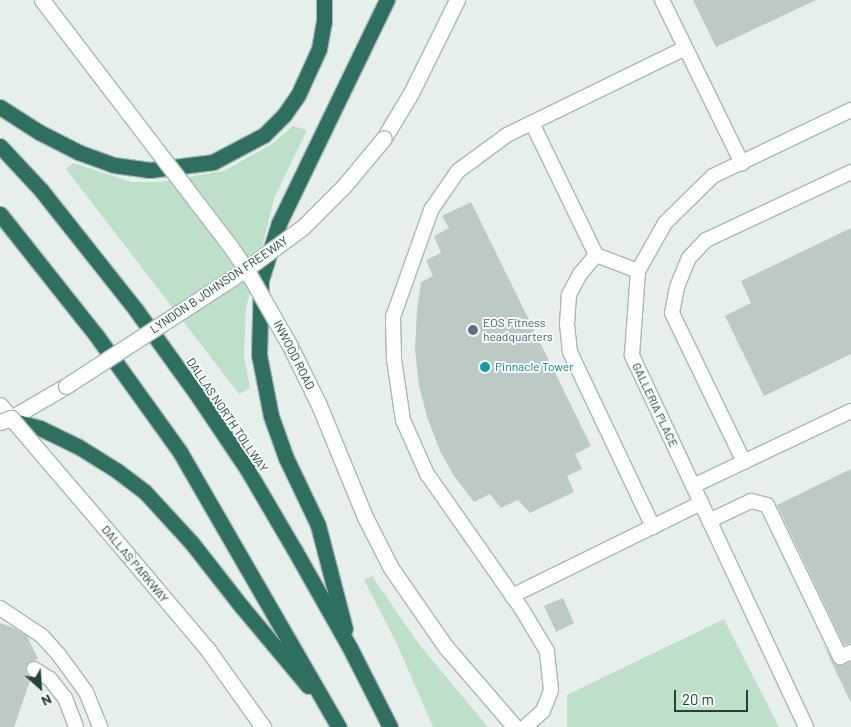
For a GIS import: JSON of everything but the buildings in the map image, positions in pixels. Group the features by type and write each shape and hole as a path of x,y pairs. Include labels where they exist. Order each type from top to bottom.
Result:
{"highway":[{"path":"0,107 38,132 78,152 114,165 150,170 213,162 264,135 284,115 298,95 319,49 324,22 324,0"},
{"path":"350,648 318,526 286,458 271,416 259,355 261,280 279,223 387,0"},
{"name":"DALLAS NORTH TOLLWAY","path":"0,146 47,198 136,310 198,396 247,469 350,648 390,727"},
{"path":"0,214 96,335 180,452 337,723"},
{"path":"4,419 40,428 79,448 116,470 144,492 192,542 242,607 337,723"}],"main road":[{"name":"INWOOD ROAD","path":"42,0 246,269 297,359 377,543 407,593 445,646 515,727"},
{"name":"LYNDON B JOHNSON FREEWAY","path":"4,419 66,386 246,269 304,227 344,186 384,138 411,93 457,0"},
{"name":"DALLAS PARKWAY","path":"0,405 4,419 127,554 208,650 263,727"}],"lane":[{"path":"662,0 742,163"},
{"path":"525,727 543,711 551,690 547,651 512,596 427,474 404,420 394,359 393,317 432,210 458,171 508,135 685,48"},
{"name":"GALLERIA PLACE","path":"806,727 632,355 638,271 664,223 713,176 851,110"},
{"path":"532,123 596,255 638,271"},
{"path":"744,462 672,313 677,287 689,258 706,240 851,172"},
{"path":"596,255 580,274 570,295 567,324 570,352 653,527"},
{"path":"693,486 851,411"},
{"path":"710,521 751,501 767,506 840,657 851,652"},
{"path":"512,596 701,504"},
{"path":"0,608 36,640 59,654 86,692 100,727"},
{"path":"34,669 50,679 65,698 76,727"}],"green space":[{"path":"293,126 307,130 275,196 246,308 244,356 250,388 239,394 66,169 73,163 132,182 159,182 224,171 272,144"},
{"path":"372,576 418,643 488,727 433,727 396,642 364,580"},
{"path":"724,619 779,727 567,727 567,695"}],"place":[{"name":"EOS Fitness headquarters","path":"473,330"},
{"name":"Pinnacle Tower","path":"485,367"}]}
